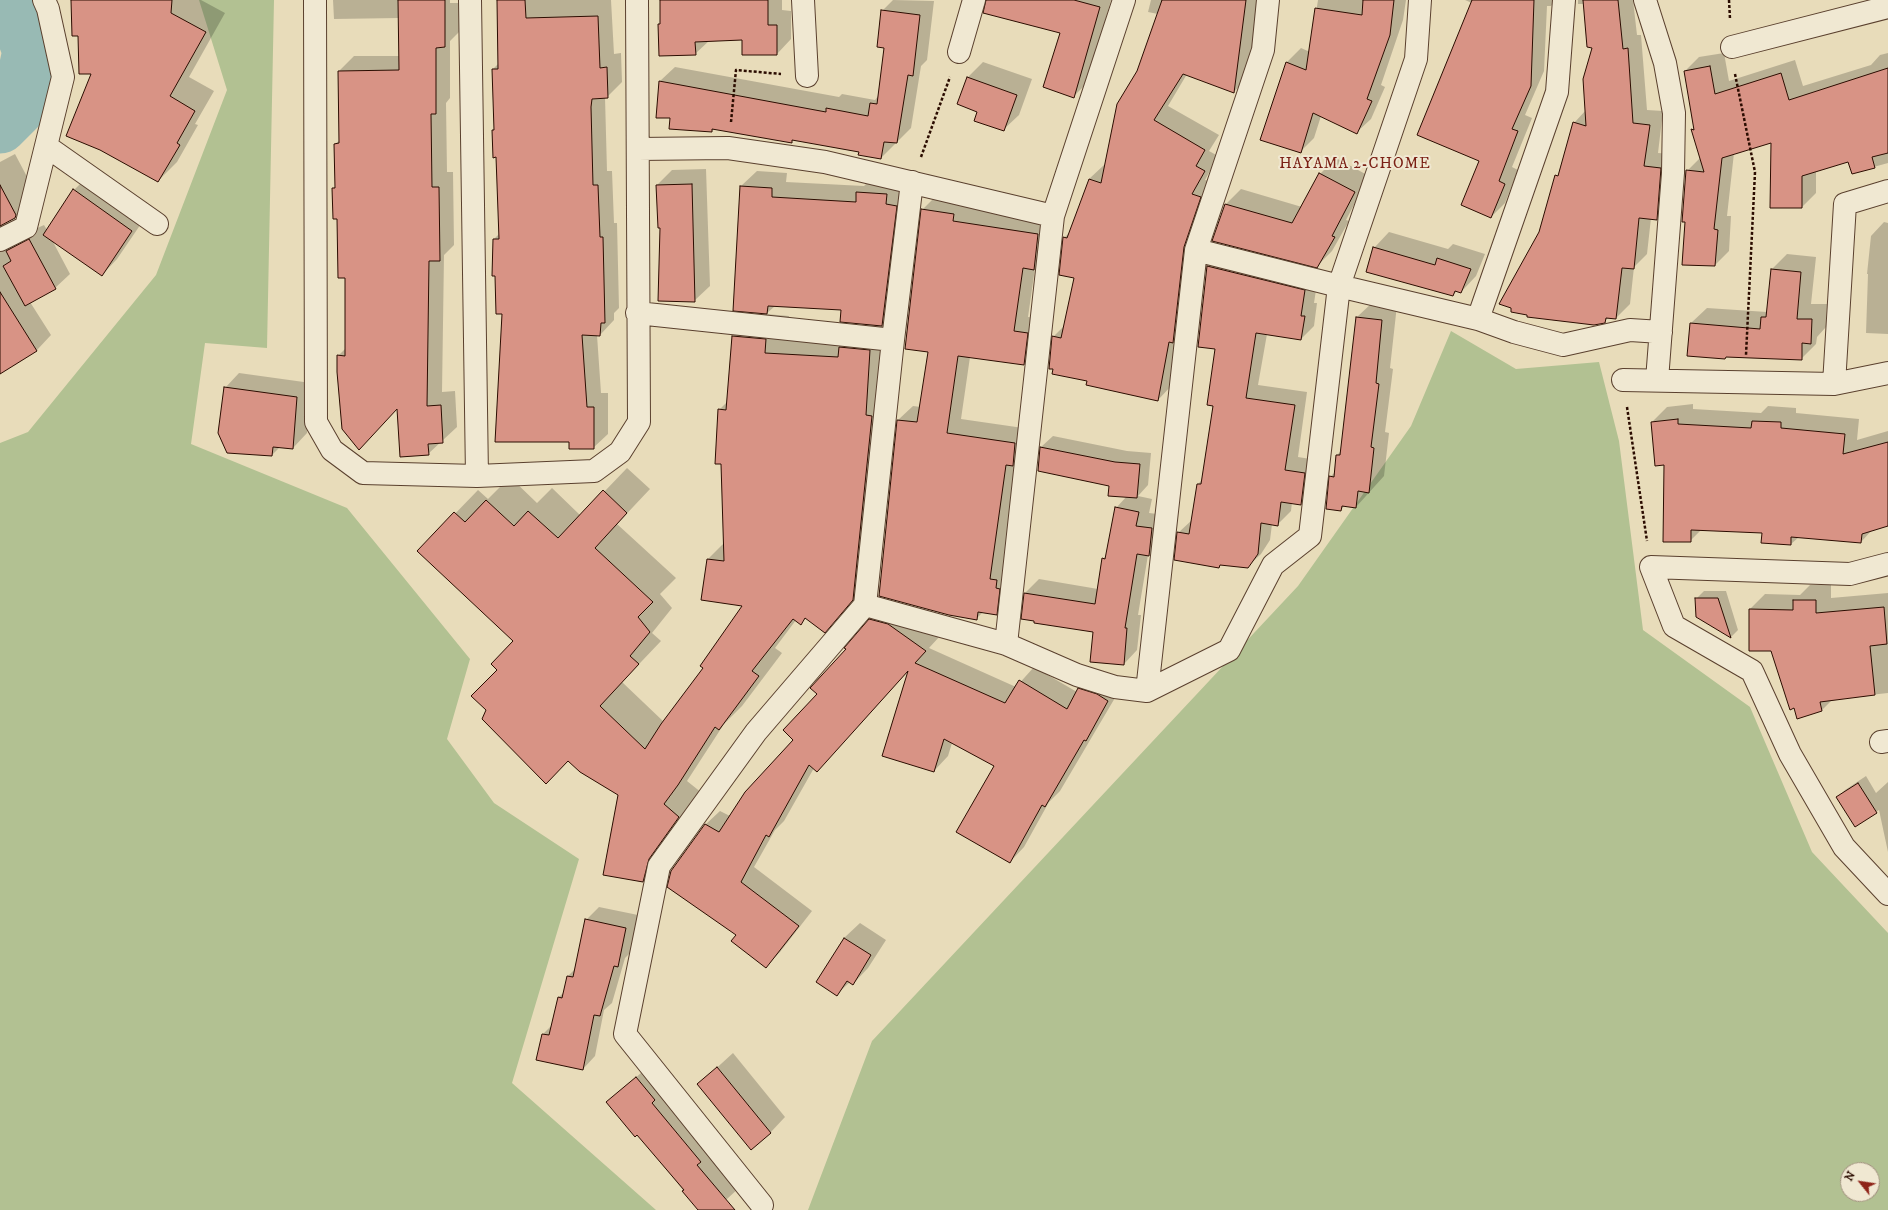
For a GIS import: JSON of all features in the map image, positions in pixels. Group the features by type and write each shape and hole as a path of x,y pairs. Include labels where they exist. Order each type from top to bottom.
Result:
{"street":[{"path":"0,240 26,227 63,77 48,9 44,0"},
{"path":"315,0 316,422 332,450 363,472 477,476 594,471 620,452 639,422 637,313 637,0"},
{"path":"470,0 477,476"},
{"path":"803,0 807,76"},
{"path":"958,52 974,0"},
{"path":"1006,644 1053,216 1124,0"},
{"path":"1147,691 1196,250 1263,50 1268,0"},
{"path":"865,605 1006,644 1077,675 1116,687 1147,691 1229,650 1273,565 1310,536 1339,286 1416,59 1420,0"},
{"path":"1478,319 1558,92 1564,0"},
{"path":"1645,0 1665,63 1674,113 1673,173 1657,380"},
{"path":"1732,46 1888,7"},
{"path":"46,146 157,224"},
{"path":"638,149 728,148 825,162 1053,216"},
{"path":"762,1205 625,1034 659,866 756,732 865,605 893,340 912,182"},
{"path":"1834,384 1845,204 1888,191"},
{"path":"1196,250 1478,319 1514,332 1563,345 1630,330 1661,332"},
{"path":"637,313 893,340"},
{"path":"1623,380 1834,384 1888,373"},
{"path":"1888,564 1850,574 1651,567 1674,626 1752,671 1790,754 1844,847 1888,894"}],"path":[{"path":"1729,0 1732,61 1755,172 1744,382"},
{"path":"912,182 958,52"},
{"path":"728,148 736,70 807,76"},
{"path":"1623,380 1651,567"}],"green space":[{"path":"199,0 274,0 267,348 205,343 191,444 347,508 470,659 447,739 494,803 579,859 512,1083 656,1210 0,1210 0,443 28,432 156,275 227,90"},
{"path":"1451,331 1516,369 1599,362 1619,441 1643,630 1750,707 1812,852 1888,933 1888,1210 808,1210 872,1041 1298,586 1411,426"}],"building":[{"path":"71,0 172,0 171,13 206,32 170,96 195,111 177,143 180,145 158,182 100,150 66,136 91,74 79,74 78,36 72,36"},
{"path":"398,0 445,0 445,47 436,48 436,114 431,114 432,187 439,187 440,261 429,261 427,406 441,405 443,443 428,444 429,455 400,457 397,409 359,450 342,429 337,355 345,356 345,278 338,278 337,219 333,219 332,188 335,188 334,144 339,143 338,71 399,70"},
{"path":"497,0 525,0 526,18 598,16 600,68 607,67 608,98 592,99 591,107 593,185 598,185 600,237 603,237 605,323 601,323 600,336 582,335 587,407 594,407 594,449 569,449 569,442 495,442 502,314 496,314 495,276 492,276 493,239 499,239 496,157 493,158 492,130 494,130 492,69 498,69"},
{"path":"660,0 768,0 768,25 777,25 777,55 742,55 742,40 695,42 696,55 659,56 658,24 660,24"},
{"path":"986,0 1074,0 1100,7 1074,98 1043,87 1060,33 983,13"},
{"path":"1162,0 1246,0 1234,93 1183,74 1154,120 1205,150 1196,166 1205,171 1192,194 1201,197 1184,247 1173,343 1169,342 1158,401 1086,385 1087,381 1052,374 1053,369 1049,369 1052,336 1061,338 1074,278 1059,275 1063,237 1067,238 1089,179 1101,183 1117,104 1137,71"},
{"path":"1363,0 1394,0 1390,35 1367,99 1372,101 1357,134 1313,113 1301,153 1260,140 1286,62 1306,70 1315,8 1362,15"},
{"path":"1472,0 1534,0 1531,86 1512,129 1518,131 1499,181 1505,184 1491,218 1461,205 1479,161 1417,135"},
{"path":"1583,0 1618,0 1623,49 1628,48 1633,123 1650,125 1644,166 1661,168 1657,220 1639,218 1634,269 1622,268 1616,319 1606,318 1605,323 1594,325 1527,317 1527,315 1511,312 1511,308 1499,304 1539,232 1555,175 1558,176 1573,122 1586,126 1583,79 1592,48 1587,47"},
{"path":"881,10 920,15 913,76 908,75 897,143 884,142 881,159 858,155 859,152 792,140 792,143 712,129 712,132 669,129 670,118 656,118 659,81 826,112 826,108 868,116 870,103 877,104 884,48 877,47"},
{"path":"1710,66 1715,94 1781,73 1789,100 1888,68 1888,153 1872,157 1875,168 1852,174 1848,162 1802,176 1802,208 1770,208 1771,143 1722,158 1714,229 1718,230 1715,266 1682,265 1685,222 1682,222 1686,170 1704,172 1691,129 1694,130 1684,71"},
{"path":"967,77 1017,95 1004,131 974,121 977,112 957,104"},
{"path":"1319,173 1355,192 1332,236 1335,237 1317,268 1212,241 1225,204 1292,223"},
{"path":"692,184 695,302 658,301 660,228 658,228 656,185"},
{"path":"0,185 16,215 15,218 0,226"},
{"path":"740,186 772,188 772,197 856,202 856,192 887,194 886,204 897,206 882,326 840,322 841,310 768,306 767,314 733,311"},
{"path":"73,189 132,231 102,276 43,235"},
{"path":"921,209 954,214 953,221 1038,234 1034,270 1023,268 1014,331 1028,333 1024,365 958,356 947,433 1015,443 1013,466 1006,465 990,579 997,580 996,588 1000,589 997,615 978,612 977,620 949,615 879,596 897,420 917,422 928,352 905,349"},
{"path":"29,239 56,289 25,306 3,266 11,261 6,251"},
{"path":"1373,247 1435,265 1437,258 1471,269 1461,293 1455,291 1453,296 1366,272"},
{"path":"1207,266 1305,290 1301,316 1305,316 1301,340 1256,333 1246,398 1295,405 1285,470 1305,473 1301,505 1281,502 1278,526 1261,523 1258,554 1248,568 1220,565 1219,568 1174,560 1177,532 1189,534 1197,484 1201,484 1213,406 1207,405 1215,349 1198,347"},
{"path":"1771,269 1801,272 1797,319 1812,319 1811,344 1802,343 1802,360 1726,357 1725,359 1687,356 1690,323 1760,329 1761,317 1766,317"},
{"path":"0,292 37,351 0,374"},
{"path":"1356,317 1382,320 1376,383 1379,384 1371,447 1374,448 1369,493 1358,491 1356,508 1342,506 1341,511 1326,509 1329,476 1334,477 1336,455 1340,455"},
{"path":"732,336 766,339 765,353 838,357 839,347 870,350 866,415 872,416 853,600 825,633 805,618 801,625 793,619 752,671 759,676 719,730 715,727 664,804 679,817 649,859 643,882 603,875 618,795 580,772 568,761 546,784 482,719 486,710 471,696 497,670 491,664 513,641 417,551 454,512 465,522 486,500 514,526 528,511 558,538 603,490 627,513 595,548 653,602 638,617 650,632 630,656 639,664 600,706 645,749 661,724 703,668 700,666 742,606 701,600 707,559 724,561 721,464 715,464 718,409 726,410"},
{"path":"224,387 297,397 293,449 273,447 272,456 227,453 218,433"},
{"path":"1678,419 1678,424 1751,428 1752,421 1781,422 1781,428 1845,434 1843,454 1888,442 1888,526 1862,534 1861,543 1791,537 1791,545 1761,543 1762,533 1691,530 1691,542 1663,542 1664,465 1655,466 1651,422"},
{"path":"1040,447 1115,462 1140,464 1137,498 1108,496 1109,486 1038,471"},
{"path":"1115,507 1139,512 1136,526 1152,528 1149,556 1137,554 1125,628 1127,628 1124,665 1090,662 1093,632 1034,623 1034,621 1021,619 1024,593 1095,604 1102,558 1105,559"},
{"path":"1695,598 1718,598 1731,638 1696,617"},
{"path":"1793,600 1816,600 1816,613 1884,607 1887,644 1870,646 1875,695 1820,702 1822,711 1797,719 1794,708 1790,710 1771,651 1749,651 1749,609 1793,610"},
{"path":"869,619 888,624 926,651 915,663 1005,703 1019,680 1067,709 1078,688 1097,694 1108,701 1086,741 1084,740 1045,807 1042,805 1010,863 956,832 994,766 944,739 934,772 882,756 908,671 817,772 809,765 769,837 766,835 741,882 799,926 766,968 731,941 736,935 667,887 671,871 705,824 719,832 745,792 793,740 783,730 817,694 810,688 846,649 844,648"},
{"path":"1858,783 1877,813 1855,827 1836,797"},
{"path":"585,919 626,928 618,967 614,966 600,1016 594,1015 583,1070 536,1060 542,1034 549,1035 558,997 562,998 567,976 573,977"},
{"path":"844,938 871,955 853,985 847,981 837,996 816,982"},
{"path":"717,1067 771,1133 751,1150 697,1084"},
{"path":"636,1077 655,1100 652,1103 701,1162 697,1165 735,1210 698,1210 682,1191 684,1190 637,1135 635,1137 606,1102"}],"waterway":[{"path":"0,126 18,108 30,51 11,0"}],"district":[{"name":"HAYAMA 2-CHOME","path":"1355,165"}]}
